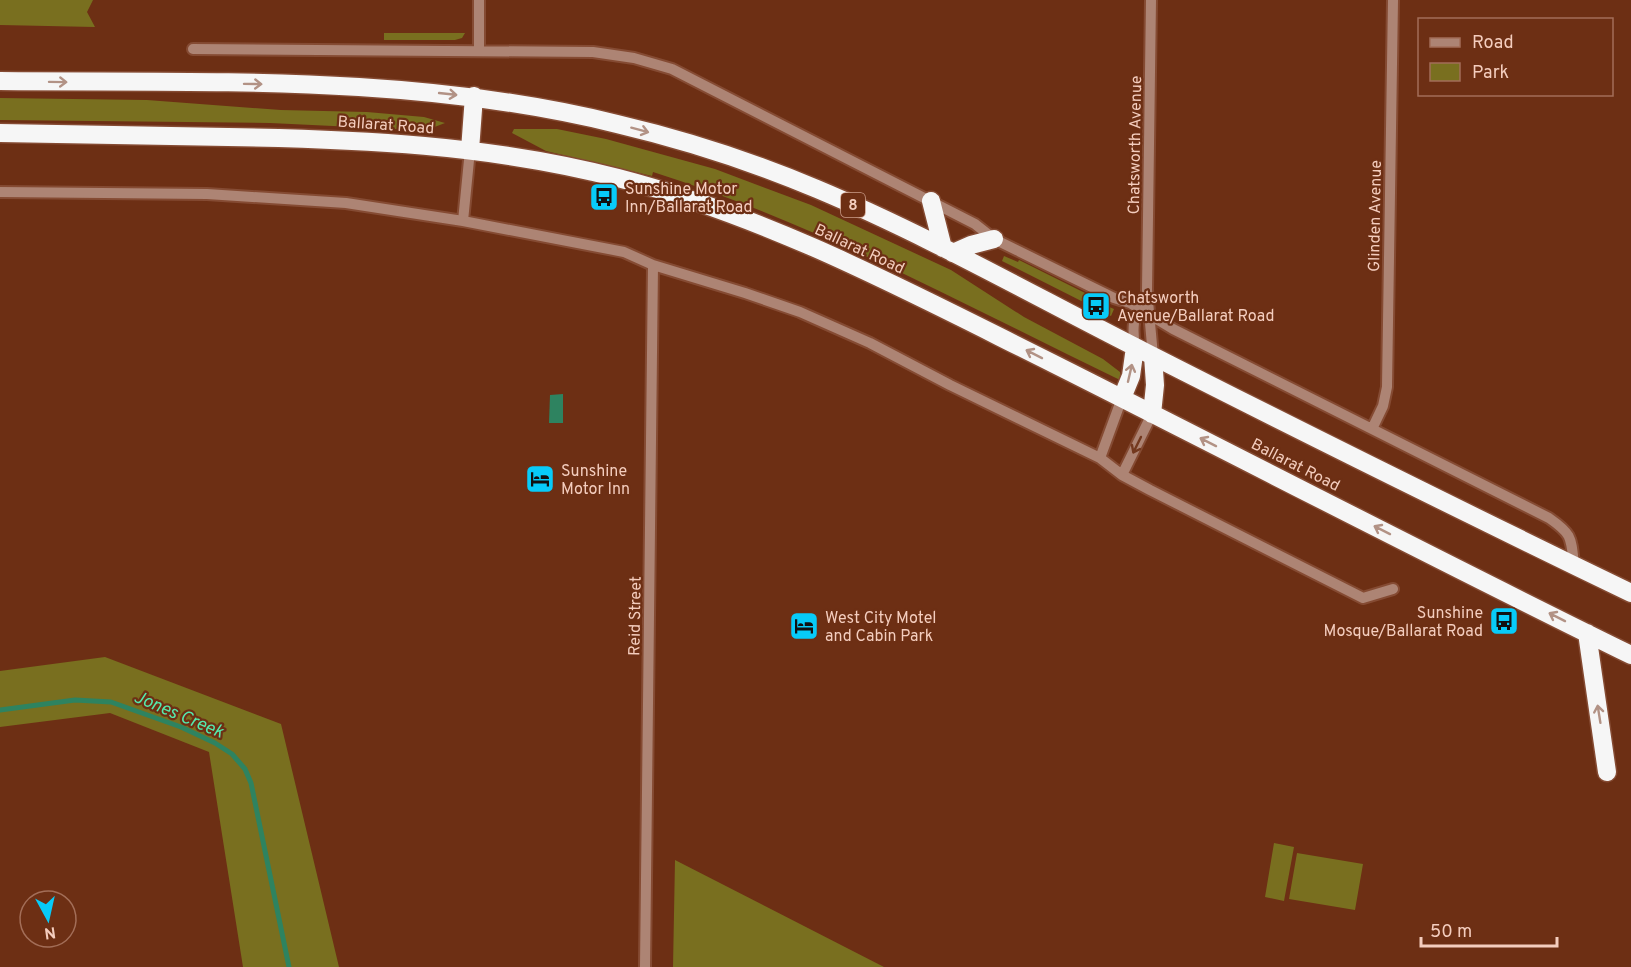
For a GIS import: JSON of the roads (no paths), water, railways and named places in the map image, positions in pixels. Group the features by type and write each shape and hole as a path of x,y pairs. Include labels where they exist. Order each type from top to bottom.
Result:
{"highway":[{"name":"Ballarat Road","path":"0,81 348,86 474,96 616,123 687,143 815,188 948,250 1135,347 1631,593"},
{"path":"470,150 474,96"},
{"name":"Ballarat Road","path":"0,133 339,140 470,150 616,177 718,208 829,254 1122,398 1631,655"},
{"path":"931,201 948,250 994,239"},
{"path":"1122,398 1131,376 1135,347"},
{"path":"1152,414 1155,385 1153,356"},
{"path":"1587,633 1607,772"}],"street":[{"path":"478,50 479,0"},
{"name":"Chatsworth Avenue","path":"1151,0 1147,290 1151,314 1153,356"},
{"name":"Glinden Avenue","path":"1372,429 1383,406 1387,387 1393,0"},
{"path":"193,49 593,52 634,58 672,69 975,224 994,239 1151,314 1173,328 1549,518 1566,530 1572,546 1574,565"},
{"path":"464,221 470,150"},
{"path":"0,192 207,194 346,203 464,221 624,252 653,266 800,312 870,344 1100,458 1122,475 1363,598 1393,589"},
{"name":"Reid Street","path":"645,967 653,266"},
{"name":"Chatsworth Avenue","path":"1135,347 1132,327 1134,316 1147,290"},
{"path":"1100,458 1122,398"},
{"path":"1122,475 1152,414"}],"waterway":[{"name":"Jones Creek","path":"0,710 75,700 111,702 181,727 232,754 245,769 251,783 289,967"}],"place":[{"name":"Sunshine Motor Inn/Ballarat Road","path":"604,197"},
{"name":"Chatsworth Avenue/Ballarat Road","path":"1096,306"},
{"name":"Sunshine Motor Inn","path":"540,479"},
{"name":"Sunshine Mosque/Ballarat Road","path":"1504,621"},
{"name":"West City Motel and Cabin Park","path":"804,626"}]}
